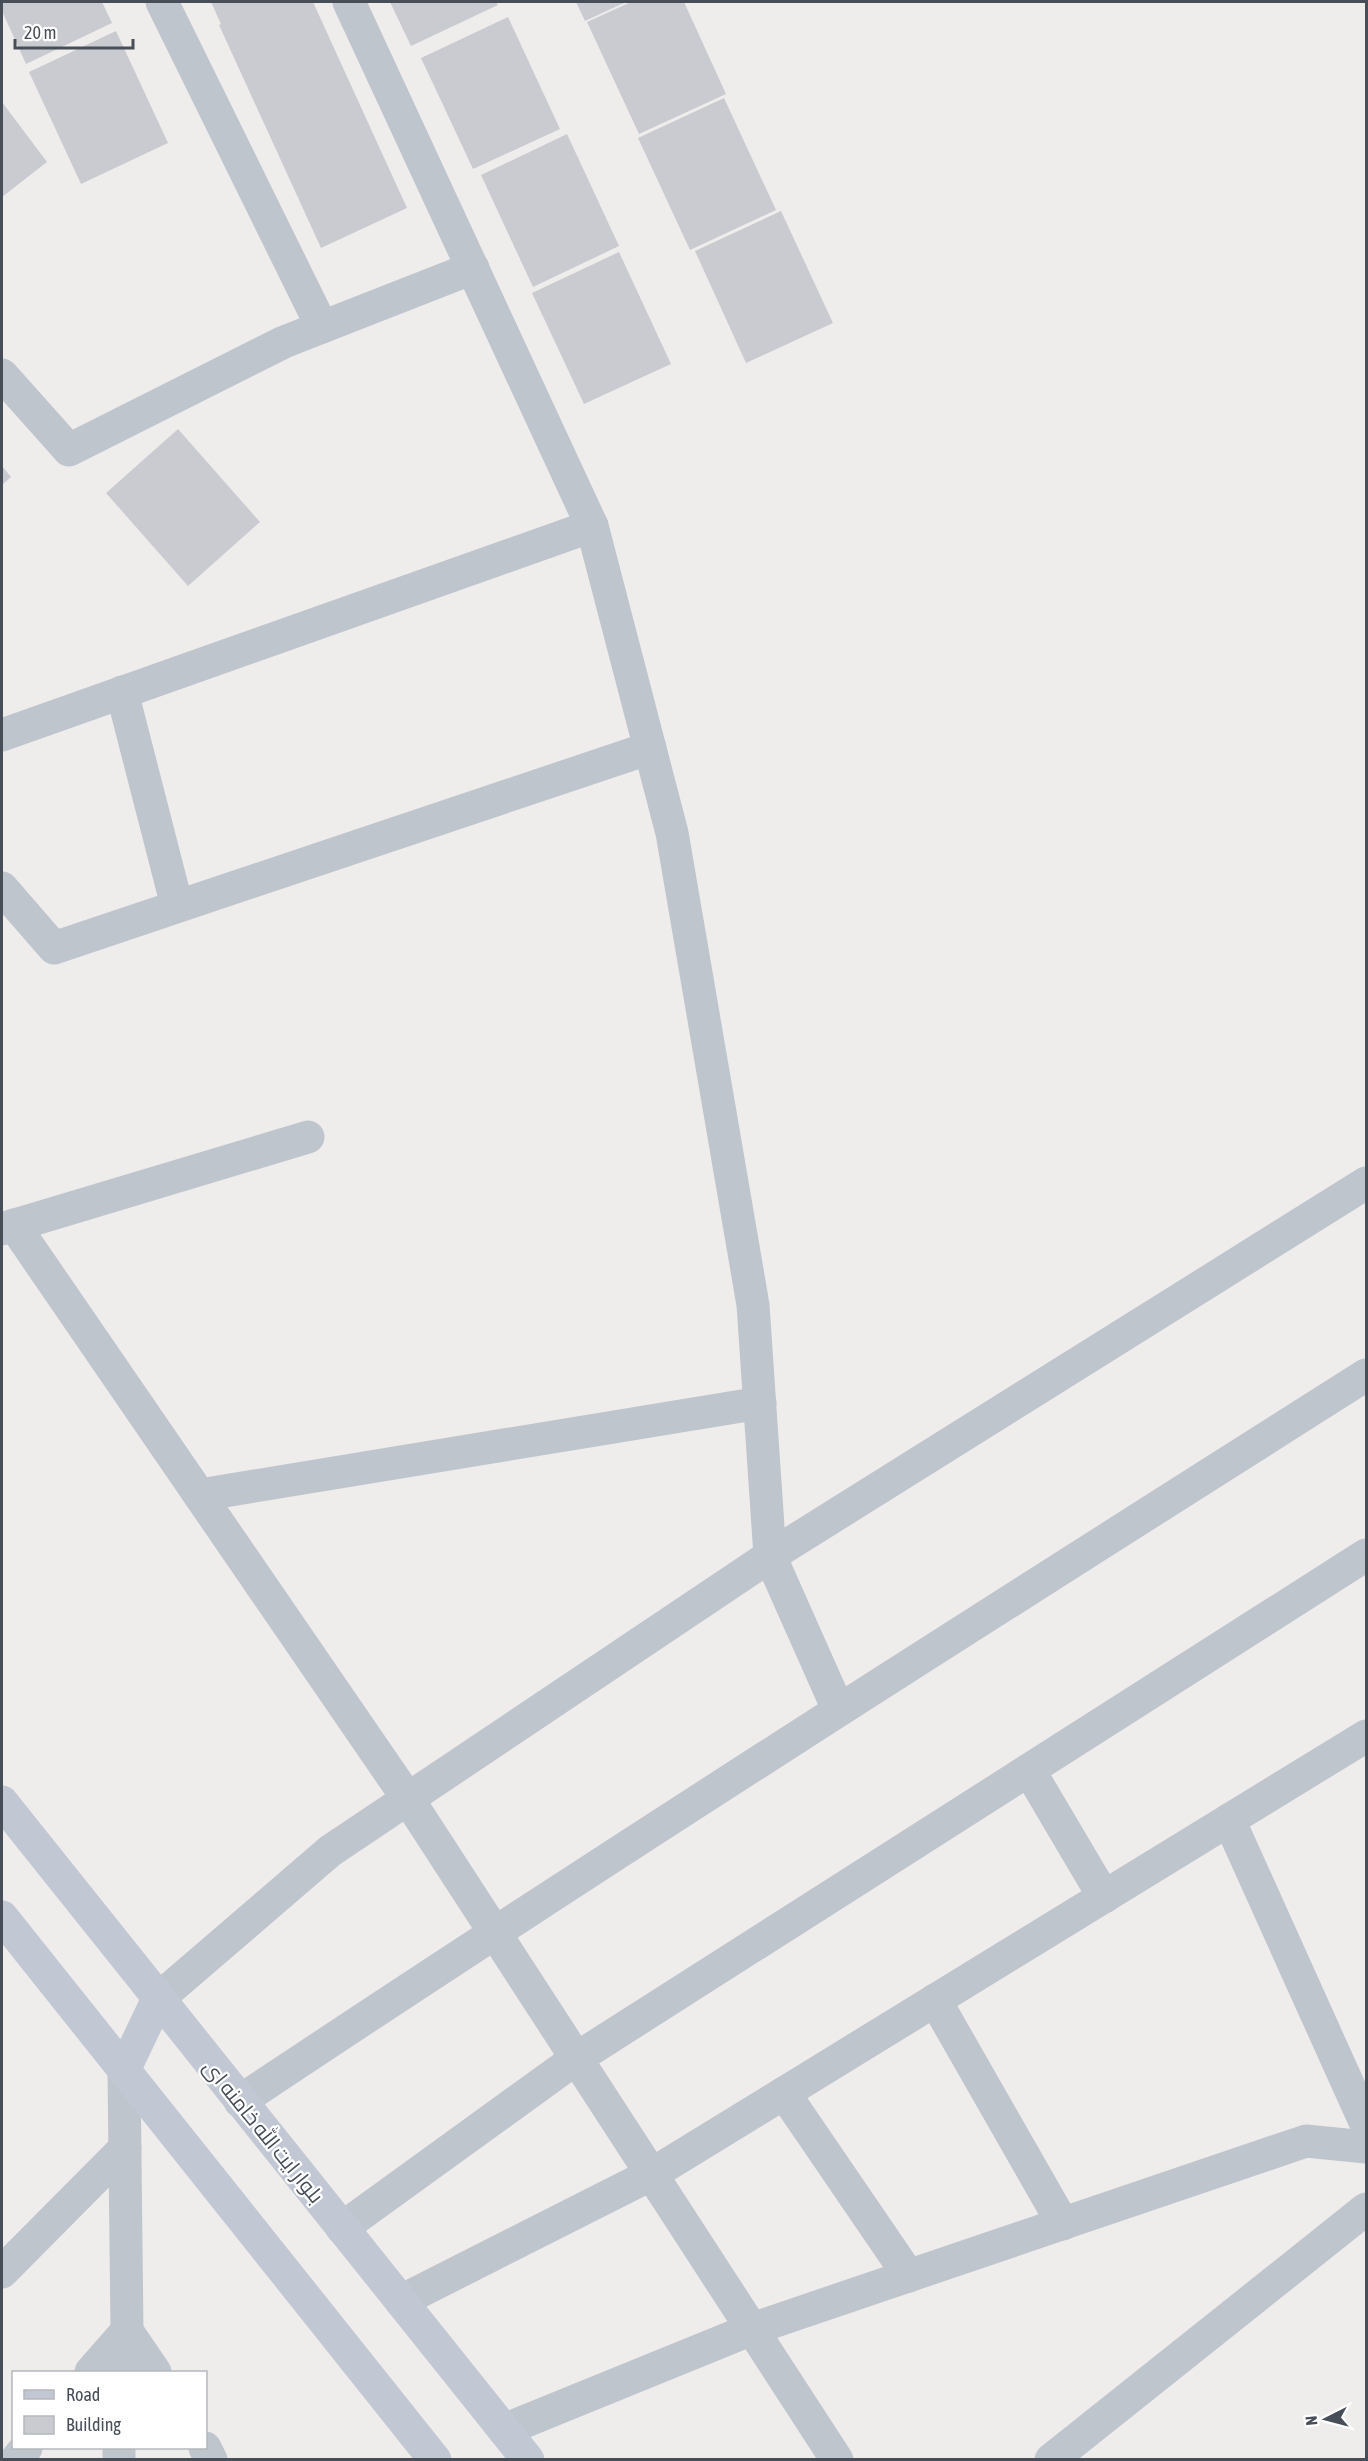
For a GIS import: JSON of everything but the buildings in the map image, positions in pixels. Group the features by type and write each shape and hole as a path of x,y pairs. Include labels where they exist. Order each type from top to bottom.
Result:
{"street":[{"path":"162,2 322,327"},
{"path":"349,2 592,526 672,833 751,1293 770,1556 838,1708"},
{"path":"2,375 69,450 284,342 472,268"},
{"path":"2,735 592,526"},
{"path":"122,692 177,906"},
{"path":"2,888 54,948 650,748"},
{"path":"308,1137 8,1227 200,1495 408,1798 837,2460"},
{"path":"124,2371 127,2331 124,2070 158,1999 330,1851 408,1798 770,1556 1366,1182"},
{"path":"240,2101 838,1708 1366,1375"},
{"path":"200,1495 760,1403"},
{"path":"342,2228 577,2058 1366,1555"},
{"path":"401,2301 652,2174 1366,1736"},
{"path":"1029,1770 1104,1897"},
{"name":"بلوار ایت الله خامنه ای","path":"2,1802 528,2460"},
{"path":"1229,1820 1366,2124"},
{"path":"2,1917 435,2460"},
{"path":"935,2000 1063,2224"},
{"path":"784,2093 909,2276"},
{"path":"504,2430 752,2329 1306,2141 1366,2147"},
{"path":"2,2272 125,2148"},
{"path":"1051,2460 1366,2209"},
{"path":"93,2371 127,2331"},
{"path":"127,2331 154,2371"}]}
